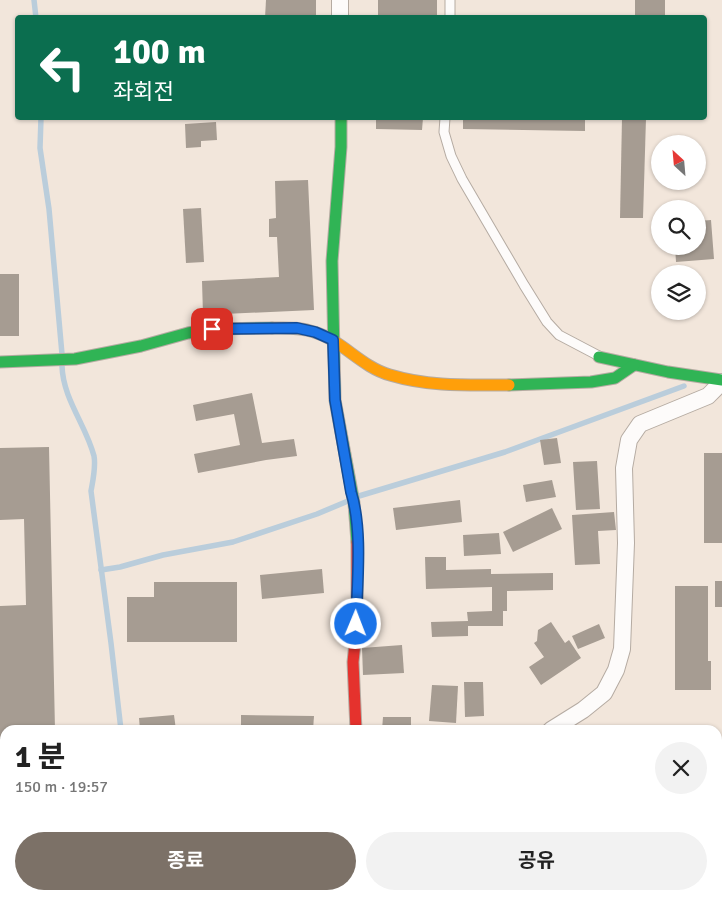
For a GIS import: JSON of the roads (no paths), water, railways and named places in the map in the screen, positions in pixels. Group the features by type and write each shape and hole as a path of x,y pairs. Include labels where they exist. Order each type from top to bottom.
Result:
{"street":[{"path":"340,0 340,15"},
{"path":"341,120 341,147 332,261 333,340 335,400 353,497 358,548 353,662 356,725"},
{"path":"0,362 75,360 212,329 297,328 315,332 333,340 367,365 389,374 437,385 521,385 591,382 615,378 634,365"},
{"path":"599,356 634,365 722,381"},
{"path":"559,725 583,710 604,692 616,670 622,649 626,543 624,468 629,440 640,424 708,396 722,381"}],"lane":[{"path":"450,0 450,15"},
{"path":"445,120 444,132 451,156 462,179 548,322 560,335 599,356"}],"waterway":[{"path":"34,0 36,15"},
{"path":"41,120 40,148 49,209 62,354"},
{"path":"62,366 66,390 86,434 95,460 91,491 120,725"},
{"path":"359,496 505,452 684,386"},
{"path":"101,570 120,567 163,555 233,542 317,514 348,501"}]}
